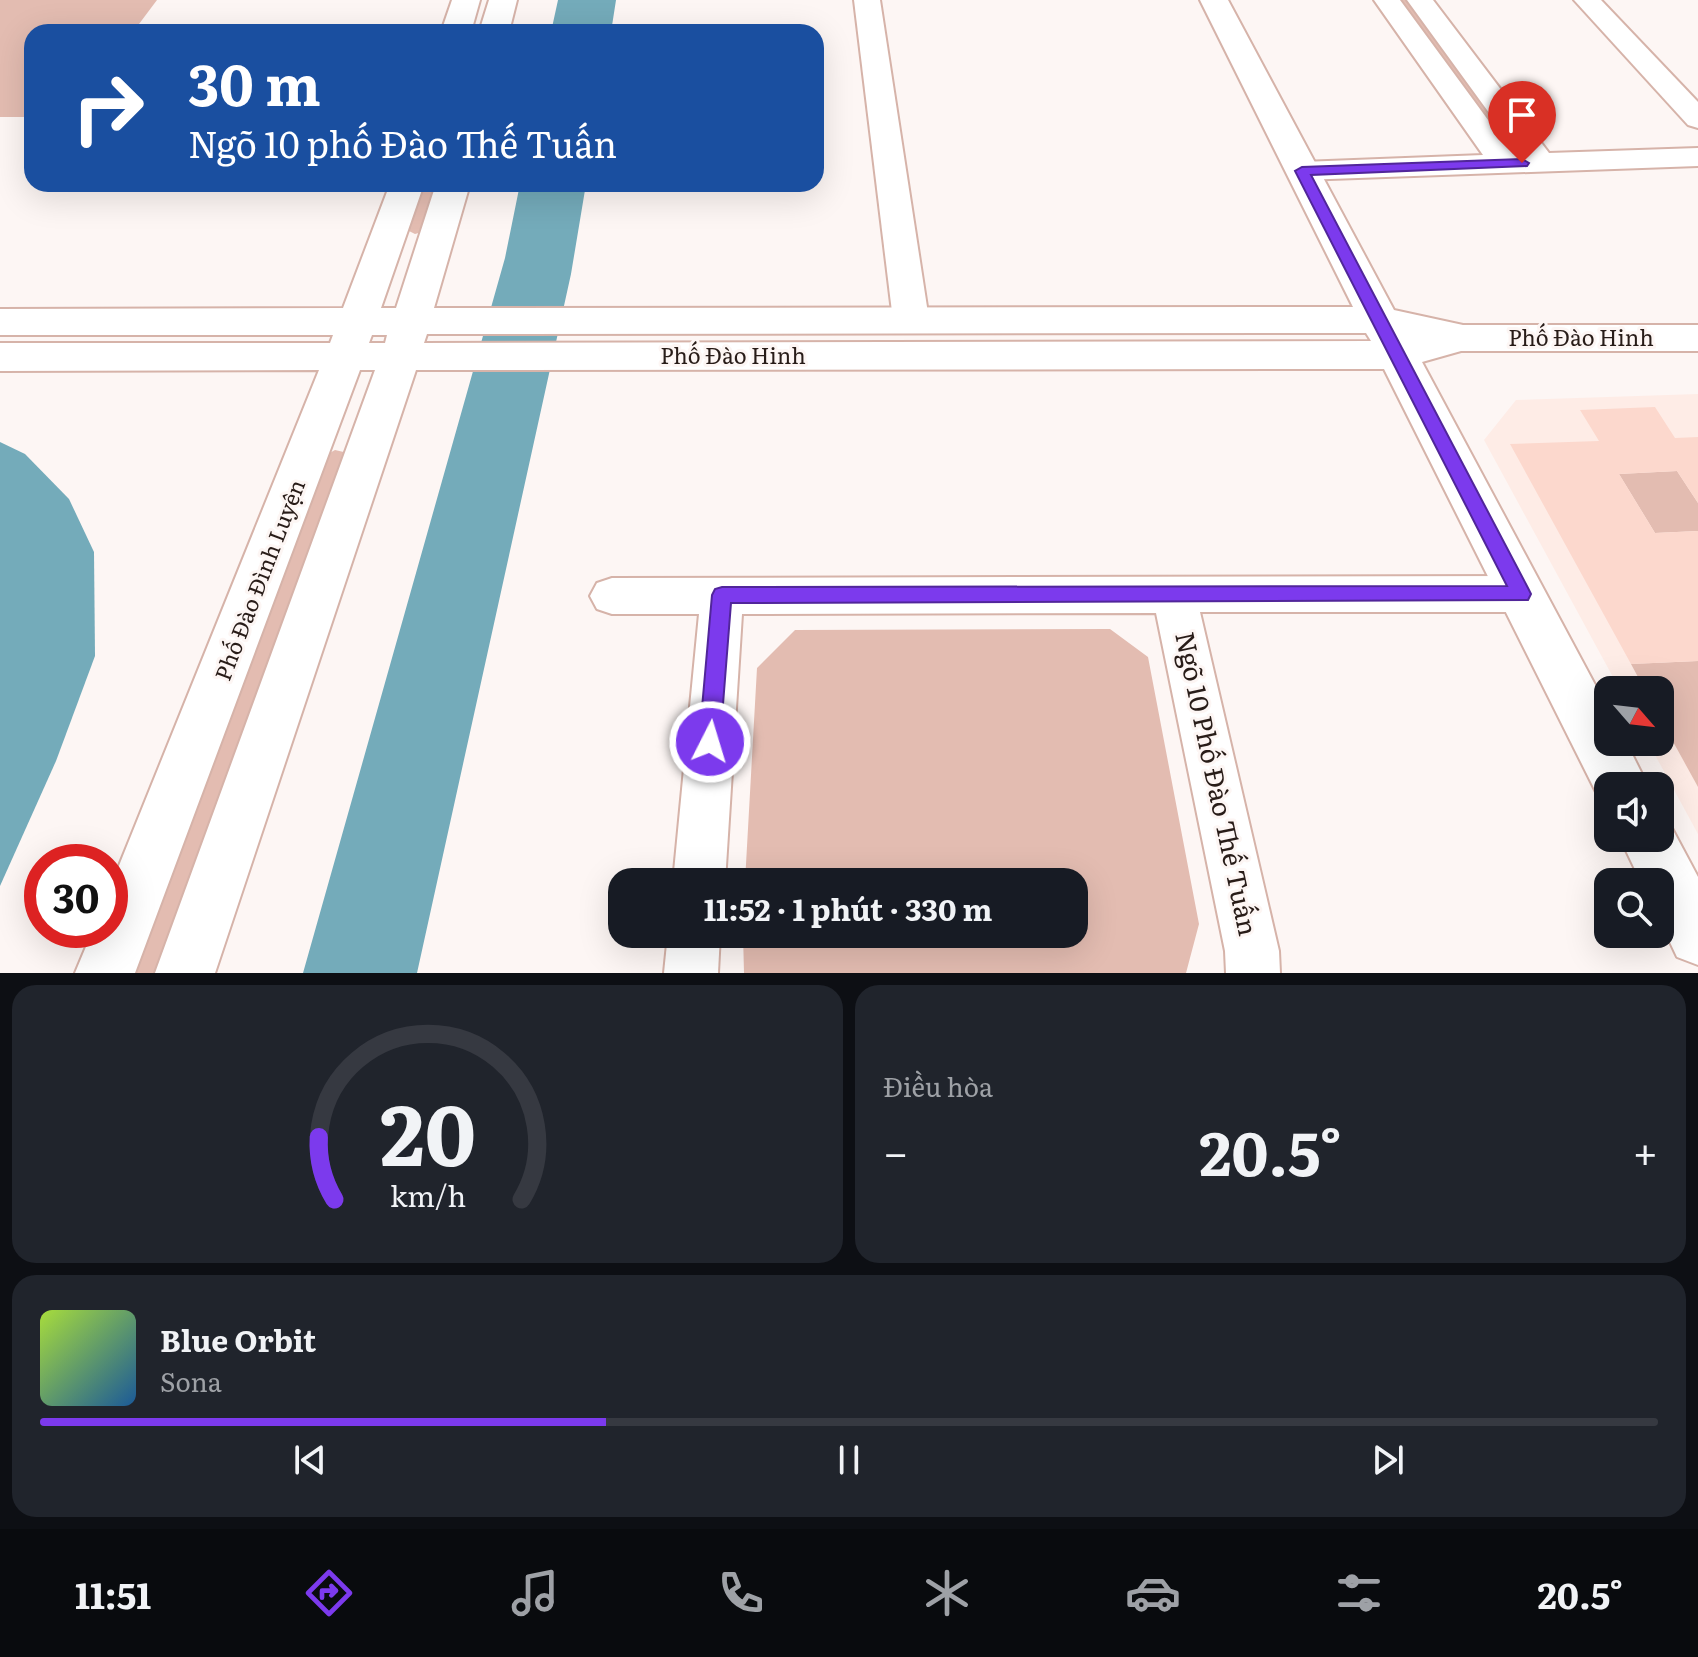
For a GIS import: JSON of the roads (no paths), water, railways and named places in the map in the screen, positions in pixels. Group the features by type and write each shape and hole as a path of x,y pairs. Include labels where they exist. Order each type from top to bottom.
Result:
{"street":[{"path":"458,24 466,0"},
{"path":"496,24 503,0"},
{"path":"867,0 911,320"},
{"path":"1214,0 1614,772"},
{"path":"1387,0 1504,164"},
{"path":"1420,0 1541,163"},
{"path":"1587,0 1698,119"},
{"path":"1302,171 1698,157"},
{"name":"Phố Đào Đình Luyện","path":"105,973 352,339 404,192"},
{"path":"185,973 405,339 451,192"},
{"name":"Phố Đào Hinh","path":"405,339 911,320 1388,338"},
{"name":"Phố Đào Hinh","path":"0,322 352,339 1698,338"},
{"name":"Phố Đào Hinh","path":"0,357 352,339"},
{"path":"612,596 1521,594"},
{"path":"700,868 722,595"},
{"name":"Ngõ 10 Phố Đào Thế Tuấn","path":"1174,595 1252,951 1253,973"},
{"path":"1655,852 1698,936"},
{"path":"691,973 693,948"}],"water":[{"path":"558,0 616,0 612,24 553,24"},
{"path":"518,192 585,192 571,274 417,973 303,973 505,258"},
{"path":"0,442 25,454 69,499 94,552 95,656 56,761 0,886"}]}
